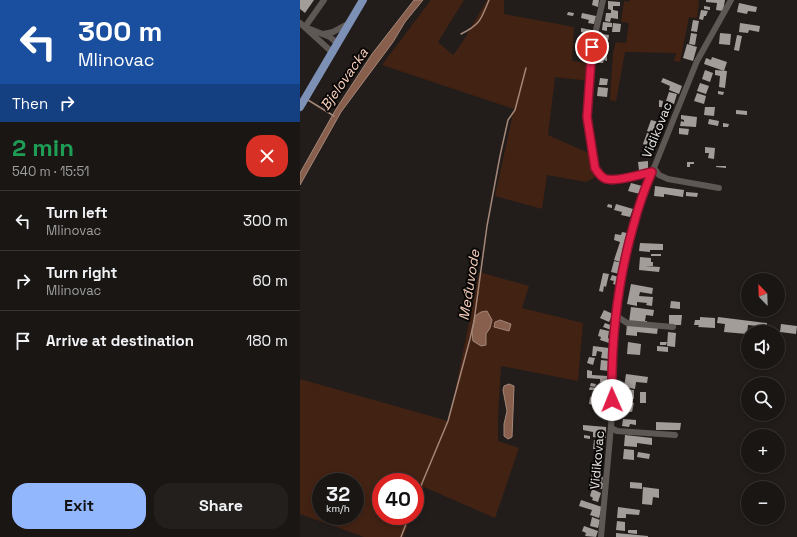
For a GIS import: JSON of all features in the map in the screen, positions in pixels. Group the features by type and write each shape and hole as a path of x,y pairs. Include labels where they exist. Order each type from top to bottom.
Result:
{"main road":[{"path":"300,107 363,0"}],"street":[{"path":"304,26 324,0"},
{"path":"603,0 592,47 587,117 595,168 599,175 606,179 617,179 653,170 659,175 668,179 719,188"},
{"name":"Vidikovac","path":"602,537 612,414 611,370 615,315 624,258 641,200 697,62 731,0"},
{"path":"323,34 333,32 349,24"},
{"path":"304,26 330,37 338,44"},
{"path":"304,26 333,53"},
{"path":"615,315 628,323 673,327"},
{"path":"611,428 617,431 675,436"}],"shaded area":[{"path":"414,0 423,0 405,22 393,42 341,112 300,185 300,173 336,109 372,54"},
{"path":"431,0 464,0 438,42 453,55 462,43 487,0 504,0 504,14 574,27 572,61 592,63 590,81 555,77 548,135 593,155 599,175 586,182 547,175 542,209 495,196 514,109 382,65"},
{"path":"630,0 699,0 697,18 689,17 680,62 674,61 676,53 625,52 616,101 610,100 613,53 616,42 626,43 629,23 621,22 624,1 629,2"},
{"path":"479,272 529,286 522,308 583,323 578,381 501,366 498,441 519,448 495,518 424,487 424,473 372,473 372,525 408,525 403,537 364,537 331,525 364,525 364,473 312,473 312,518 300,514 300,379 448,421"},
{"path":"487,311 492,320 490,328 486,334 486,345 481,346 473,341 472,332 475,316 481,312"},
{"path":"500,320 511,324 509,331 494,327 495,322"},
{"path":"509,384 514,386 512,437 508,439 504,436 504,424 507,411 503,390 504,386"}],"building":[{"path":"300,0 314,0 305,13 300,9"},
{"path":"593,0 599,0 598,7 592,5"},
{"path":"706,0 725,0 723,11 716,10 717,3 706,2"},
{"path":"608,1 620,2 620,6 613,6 613,10 618,11 618,19 611,18 610,22 605,21 606,13 611,13 611,10 608,9"},
{"path":"739,3 757,7 756,12 748,11 747,14 737,12"},
{"path":"704,6 710,7 710,10 704,9"},
{"path":"701,10 708,11 703,20 699,19"},
{"path":"568,12 574,13 573,16 567,15"},
{"path":"582,13 596,16 594,24 588,23 589,20 581,18"},
{"path":"693,20 699,21 697,32 691,31"},
{"path":"603,22 612,23 612,27 607,27 607,31 602,30"},
{"path":"613,23 621,24 620,32 612,32"},
{"path":"740,23 760,26 759,32 749,30 748,33 739,32"},
{"path":"581,28 592,30 591,38 585,37 586,33 581,32"},
{"path":"691,33 697,34 695,45 689,44"},
{"path":"720,33 731,34 730,45 719,44"},
{"path":"601,34 609,35 608,41 600,40"},
{"path":"737,35 742,36 739,51 734,50"},
{"path":"585,41 591,41 590,45 585,45"},
{"path":"599,42 609,42 608,46 604,46 604,50 599,49"},
{"path":"579,43 582,43 582,49 579,49"},
{"path":"687,44 697,47 693,61 683,58"},
{"path":"600,51 607,52 607,61 604,60 603,63 599,63"},
{"path":"712,57 727,62 724,71 704,64 706,58 711,60"},
{"path":"705,70 713,73 710,82 702,79"},
{"path":"715,70 727,71 725,88 719,87 720,76 715,75"},
{"path":"600,78 608,79 607,85 599,85"},
{"path":"663,78 682,86 679,94 669,90 670,86 661,82"},
{"path":"700,83 709,86 706,94 697,91"},
{"path":"598,87 608,88 607,97 597,96"},
{"path":"718,91 724,92 723,95 718,94"},
{"path":"669,92 677,94 674,104 666,101"},
{"path":"697,93 706,96 704,104 694,101"},
{"path":"659,100 663,101 662,107 659,107"},
{"path":"705,107 715,107 714,116 704,115"},
{"path":"736,110 747,111 747,115 736,114"},
{"path":"681,115 697,117 696,127 680,126 681,121 684,122 684,120 681,119"},
{"path":"709,119 719,121 718,126 708,124"},
{"path":"651,120 662,123 660,131 653,129 652,133 647,131"},
{"path":"723,123 729,124 728,127 723,127"},
{"path":"679,128 689,129 688,135 679,134"},
{"path":"647,133 659,136 656,145 648,142 647,146 643,144"},
{"path":"645,147 653,148 652,158 643,156"},
{"path":"705,147 715,148 714,159 708,158 709,153 705,153"},
{"path":"648,161 648,170 639,170 638,162"},
{"path":"687,162 694,162 694,164 690,164 690,167 687,167"},
{"path":"726,166 726,168 716,167"},
{"path":"631,183 642,186 640,194 628,191"},
{"path":"655,186 684,190 683,197 664,194 664,197 654,196"},
{"path":"686,192 698,193 697,197 686,196"},
{"path":"608,204 612,205 612,208 607,207"},
{"path":"616,204 633,209 630,217 621,215 622,212 614,210"},
{"path":"622,232 627,233 626,236 628,237 626,250 620,248 625,250 623,259 621,258 620,262 614,260 620,242 614,240 615,234 621,235"},
{"path":"640,243 663,244 663,250 650,250 650,252 639,251"},
{"path":"651,254 661,254 661,256 651,256"},
{"path":"640,257 651,258 653,266 645,266 660,267 659,272 639,270"},
{"path":"614,261 622,263 620,274 611,272"},
{"path":"603,273 609,274 606,287 604,286 603,292 599,291"},
{"path":"612,275 619,277 616,285 613,284 614,281 610,280"},
{"path":"631,284 653,288 652,294 640,292 639,296 653,297 652,306 646,305 647,303 637,302 637,306 627,304"},
{"path":"671,301 680,302 680,309 670,308"},
{"path":"631,307 654,310 653,316 646,315 645,321 647,321 647,323 629,322"},
{"path":"604,310 613,314 609,322 600,318"},
{"path":"669,315 682,315 681,325 669,325"},
{"path":"700,317 715,318 715,328 698,327 699,325 694,325 695,320 700,320"},
{"path":"718,317 767,323 767,325 741,325 741,333 724,332 725,324 717,323"},
{"path":"605,323 613,326 611,330 603,327"},
{"path":"627,324 658,327 657,334 637,332 637,336 626,335"},
{"path":"781,324 797,326 796,334 785,333 785,325"},
{"path":"600,329 609,331 608,338 611,339 609,343 600,340 601,337 598,336"},
{"path":"668,332 676,333 675,347 667,346"},
{"path":"628,342 641,344 640,355 627,354"},
{"path":"660,342 667,342 666,345 660,345"},
{"path":"593,346 609,348 608,359 601,358 602,352 597,351 596,356 592,356"},
{"path":"657,346 668,347 668,352 657,351"},
{"path":"589,357 595,358 593,365 587,363"},
{"path":"601,360 610,361 609,371 600,370"},
{"path":"587,370 592,371 592,375 608,376 607,383 600,382 600,379 587,378"},
{"path":"626,374 648,377 647,383 636,382 635,389 624,387"},
{"path":"591,383 596,384 595,387 590,386"},
{"path":"590,387 603,389 602,392 607,393 606,405 604,404 603,408 593,407 594,405 589,404 590,397 593,397 594,390 589,390"},
{"path":"623,389 634,390 634,399 623,398"},
{"path":"640,392 646,392 646,403 640,403"},
{"path":"624,402 634,403 632,412 623,411"},
{"path":"623,419 636,420 636,425 630,424 629,427 622,426"},
{"path":"656,422 681,423 680,430 656,430"},
{"path":"583,425 606,427 606,438 593,437 593,432 583,430"},
{"path":"584,435 590,436 590,439 584,438"},
{"path":"625,435 652,438 652,445 637,443 637,447 624,446"},
{"path":"594,440 604,440 604,449 593,449"},
{"path":"624,449 634,450 634,460 623,459"},
{"path":"638,452 650,454 649,459 637,457"},
{"path":"592,474 603,477 602,483 604,483 602,489 589,486"},
{"path":"630,482 642,483 642,489 630,488"},
{"path":"643,487 659,489 659,498 653,497 652,505 642,504"},
{"path":"592,489 601,493 598,502 592,500 593,498 590,496"},
{"path":"581,500 602,507 599,518 590,515 592,510 579,506"},
{"path":"618,507 640,510 639,515 626,514 626,518 617,518"},
{"path":"592,517 600,520 598,528 590,526"},
{"path":"617,521 625,522 625,531 616,530"},
{"path":"584,526 598,531 596,537 585,536 586,533 582,531"},
{"path":"628,530 637,530 637,534 628,533"},
{"path":"616,533 648,536 648,537 616,537"}],"waterway":[{"path":"461,34 477,24 489,0"},
{"name":"Međuvode","path":"424,478 448,421 470,339 474,321 487,226 500,156 508,120 515,110 526,68"},
{"name":"Bjelovacka","path":"308,100 334,116"},
{"name":"Međuvode","path":"401,537 406,525"}],"route":[{"path":"592,47 587,117 588,132 595,168 599,175 606,179 617,179 652,172 641,200 624,258 613,332 611,370 612,400"}]}
